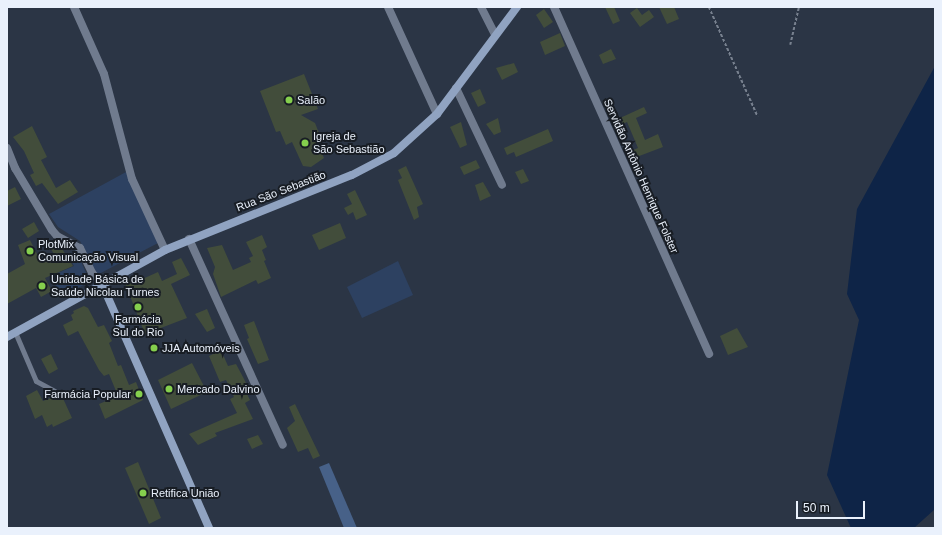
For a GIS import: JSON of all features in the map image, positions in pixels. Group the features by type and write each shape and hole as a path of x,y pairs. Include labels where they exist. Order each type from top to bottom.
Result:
{"main road":[{"name":"Rua São Sebastião","path":"7,337 165,250 189,239 373,166 408,142 437,114 516,7"},
{"path":"102,284 209,528"}],"street":[{"path":"74,7 104,74 132,179 165,250"},
{"path":"388,7 437,114"},
{"path":"481,7 495,35"},
{"name":"Servidão Antônio Henrique Folster","path":"554,7 709,354"},
{"path":"456,88 502,185"},
{"path":"7,148 15,168 52,230 57,236 80,248 92,273 102,284"},
{"path":"189,239 283,445"}],"lane":[{"path":"15,332 36,381 55,391"}],"path":[{"path":"708,7 758,117"},
{"path":"790,45 800,7"}],"shaded area":[{"path":"935,66 935,509 914,528 851,528 827,475 859,320 847,294 857,209"},
{"path":"126,172 158,243 97,275 80,241 58,227 49,214"},
{"path":"76,250 90,282 61,296 51,276 74,266 68,255"},
{"path":"398,261 413,295 362,318 347,287"},
{"path":"329,463 357,528 344,528 319,467"}],"building":[{"path":"605,7 614,7 620,21 613,24"},
{"path":"659,7 674,7 679,19 667,24"},
{"path":"637,8 642,15 649,10 654,17 640,27 630,13"},
{"path":"544,9 553,22 544,28 536,15"},
{"path":"560,33 565,46 545,55 540,42"},
{"path":"611,49 616,59 603,64 599,55"},
{"path":"514,63 518,72 502,80 496,68"},
{"name":"Salão","path":"304,74 318,109 301,115 315,123 319,133 314,135 324,158 311,167 303,166 292,142 286,145 280,131 276,132 260,91"},
{"path":"480,89 486,103 478,107 471,93"},
{"path":"644,107 647,113 636,118 645,140 658,134 663,147 634,158 631,151 638,148 627,122 623,124 620,118"},
{"path":"498,118 501,132 494,135 486,124"},
{"path":"461,122 467,145 460,148 450,127"},
{"path":"32,126 47,157 41,160 56,188 70,180 78,192 58,204 42,183 36,186 30,175 34,173 24,151 13,137"},
{"path":"548,129 553,141 516,157 514,152 507,155 504,148"},
{"path":"476,160 480,168 464,175 460,167"},
{"path":"406,166 423,204 417,207 419,217 414,220 398,180 402,178 398,170"},
{"path":"523,169 529,181 521,184 515,172"},
{"path":"483,182 491,196 480,201 475,185"},
{"path":"15,187 21,199 7,206 7,191"},
{"path":"355,190 367,215 356,220 353,212 348,215 344,208 352,204 347,194"},
{"path":"34,222 39,231 28,238 22,229"},
{"path":"340,223 346,238 319,250 312,235"},
{"path":"262,235 267,247 262,250 266,260 264,261 271,278 258,284 256,280 221,297 213,274 215,267 207,248 222,245 233,270 251,262 249,258 253,256 246,242"},
{"path":"30,240 41,262 55,256 51,249 59,244 73,266 45,278 52,291 41,297 36,288 7,304 7,274 25,264 18,245"},
{"path":"181,258 190,275 171,284 187,318 145,334 124,281 136,276 138,281 158,272 162,281 177,274 172,262"},
{"path":"84,306 88,308 98,327 104,325 112,341 109,343 118,366 121,365 129,385 136,382 143,400 105,419 99,404 118,396 109,374 104,376 99,370 78,331 68,336 63,325 73,320 71,315 74,313 73,311"},
{"path":"207,309 215,328 207,332 195,314"},
{"path":"254,321 269,360 258,364 247,339 249,338 244,325"},
{"path":"737,328 748,347 728,355 720,336"},
{"path":"221,350 228,366 236,364 247,385 243,386 250,400 245,403 253,419 215,433 217,436 198,445 189,434 237,413 230,399 234,397 226,380 220,382 209,356"},
{"path":"51,354 58,369 49,374 41,359"},
{"path":"192,363 207,392 171,409 158,380"},
{"path":"37,390 43,401 61,394 72,418 53,427 52,424 47,427 42,415 35,419 26,396"},
{"path":"295,404 320,456 313,459 308,448 298,452 287,428 295,421 289,407"},
{"path":"258,435 263,444 252,449 247,439"},
{"name":"Retifica União","path":"138,462 161,518 149,524 125,468"}],"place":[{"name":"Salão","path":"289,100"},
{"name":"Igreja de São Sebastião","path":"305,143"},
{"name":"PlotMix Comunicação Visual","path":"30,251"},
{"name":"Unidade Básica de Saúde Nicolau Turnes","path":"42,286"},
{"name":"Farmácia Sul do Rio","path":"138,307"},
{"name":"JJA Automóveis","path":"154,348"},
{"name":"Mercado Dalvino","path":"169,389"},
{"name":"Farmácia Popular","path":"139,394"},
{"name":"Retifica União","path":"143,493"}]}
